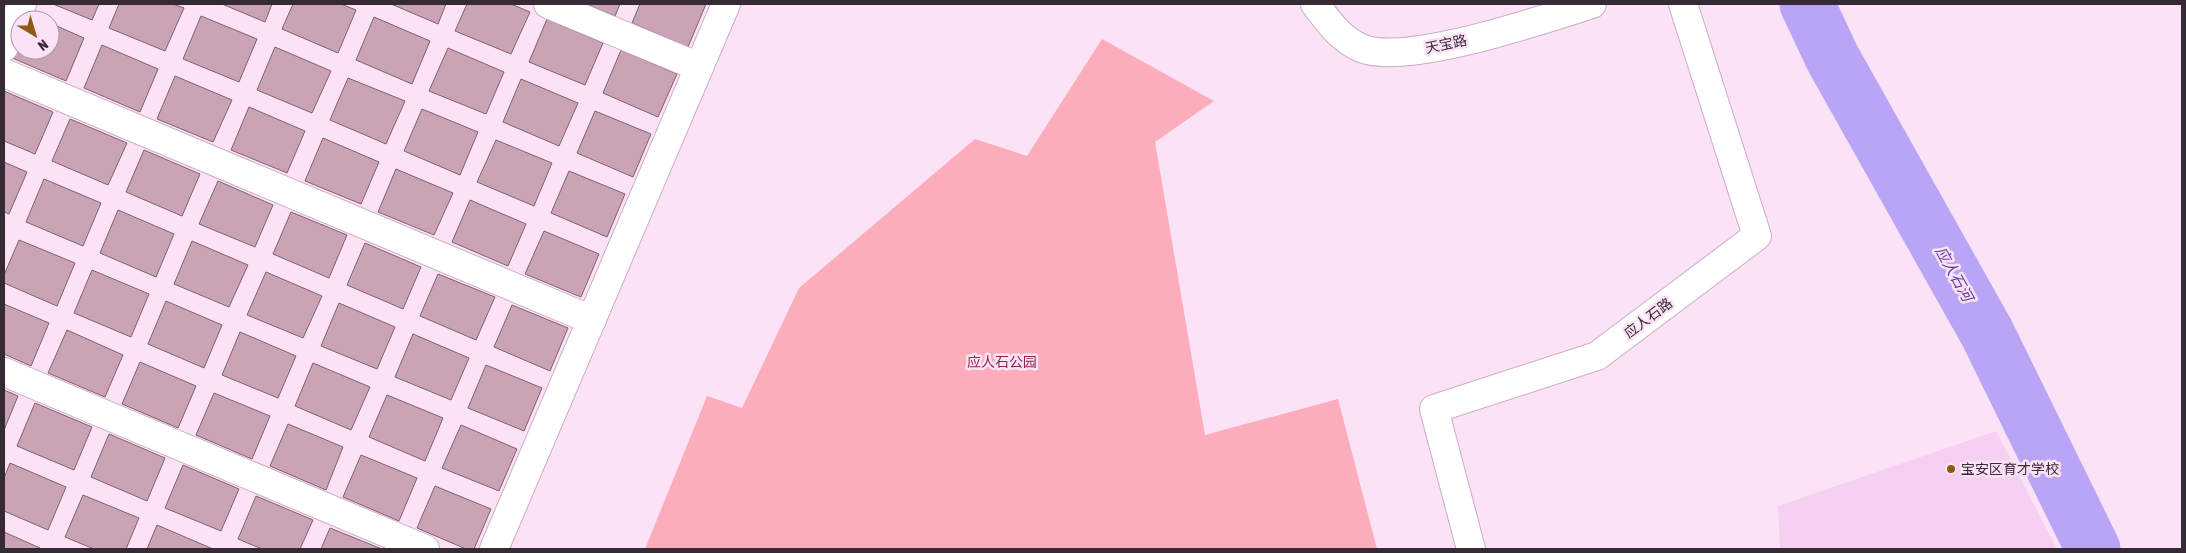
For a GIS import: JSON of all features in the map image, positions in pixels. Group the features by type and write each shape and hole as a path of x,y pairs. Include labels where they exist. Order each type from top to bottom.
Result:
{"street":[{"path":"4,47 22,4"},
{"path":"548,4 699,67"},
{"path":"494,549 726,4"},
{"name":"天宝路","path":"1315,4 1338,34 1346,39 1363,49 1398,54 1444,46 1592,4"},
{"name":"应人石路","path":"1471,549 1434,409 1597,356 1757,236 1683,4"},
{"path":"4,73 592,320"},
{"path":"4,372 424,549"}],"shaded area":[{"name":"宝安区育才学校","path":"1996,431 2057,549 1780,549 1778,506"}],"green space":[{"name":"应人石公园","path":"1102,39 1214,101 1155,142 1205,435 1338,399 1377,549 645,549 707,396 742,408 799,288 975,139 1027,156"}],"building":[{"path":"53,4 99,4 92,20"},
{"path":"119,4 173,4 184,8 165,51 109,28"},
{"path":"222,4 272,4 265,22"},
{"path":"293,4 341,4 356,10 338,53 282,29"},
{"path":"391,4 446,4 438,24"},
{"path":"467,4 511,4 530,12 511,54 455,31"},
{"path":"586,4 620,4 615,16"},
{"path":"640,4 706,4 688,47 632,23"},
{"path":"201,16 257,39 239,82 183,59"},
{"path":"374,17 430,41 412,84 356,60"},
{"path":"547,19 603,43 585,85 529,62"},
{"path":"60,27 84,38 66,81 17,60 60,60"},
{"path":"102,45 158,69 140,112 84,88"},
{"path":"275,47 331,71 312,113 257,90"},
{"path":"448,48 504,72 486,114 429,91"},
{"path":"621,50 677,74 658,117 603,93"},
{"path":"175,76 232,100 213,142 157,119"},
{"path":"348,78 405,101 386,144 330,120"},
{"path":"521,79 578,103 559,146 503,122"},
{"path":"4,91 53,112 35,154 4,141"},
{"path":"249,107 305,131 287,173 231,150"},
{"path":"422,109 478,132 460,175 404,151"},
{"path":"595,111 651,134 633,177 577,153"},
{"path":"70,119 127,143 108,185 52,161"},
{"path":"323,138 379,162 361,204 305,181"},
{"path":"496,140 552,163 534,206 477,182"},
{"path":"144,150 200,174 182,216 126,192"},
{"path":"4,162 27,172 9,214 4,212"},
{"path":"396,169 453,193 434,235 378,212"},
{"path":"569,171 625,194 607,237 551,213"},
{"path":"44,179 101,203 83,246 26,222"},
{"path":"218,181 273,205 255,247 199,224"},
{"path":"470,200 526,224 508,266 452,242"},
{"path":"118,210 174,234 156,277 100,253"},
{"path":"291,212 347,235 329,278 273,254"},
{"path":"544,231 599,254 581,297 525,274"},
{"path":"19,240 75,263 57,306 4,283 4,275"},
{"path":"192,241 248,265 229,307 174,284"},
{"path":"365,243 421,267 403,309 347,285"},
{"path":"92,270 149,294 131,337 74,313"},
{"path":"266,272 322,296 303,338 247,315"},
{"path":"438,274 495,297 476,340 420,316"},
{"path":"166,301 222,325 204,368 148,344"},
{"path":"339,303 395,327 377,369 321,346"},
{"path":"4,304 49,323 31,366 4,354"},
{"path":"512,305 568,328 550,371 494,347"},
{"path":"67,330 123,355 105,397 48,373"},
{"path":"240,332 296,356 278,398 222,375"},
{"path":"413,334 469,358 451,400 395,377"},
{"path":"140,362 196,386 178,428 122,404"},
{"path":"313,363 370,387 351,430 295,406"},
{"path":"486,365 542,388 524,431 468,408"},
{"path":"4,390 18,396 4,430"},
{"path":"214,393 270,416 252,459 196,435"},
{"path":"387,395 443,418 425,461 369,437"},
{"path":"35,403 92,427 74,470 17,446"},
{"path":"288,424 343,447 326,490 270,466"},
{"path":"461,425 517,449 499,491 442,468"},
{"path":"109,434 165,458 147,501 91,477"},
{"path":"361,455 417,478 399,521 343,497"},
{"path":"10,463 66,487 48,530 4,511 4,478"},
{"path":"183,465 239,489 221,531 165,508"},
{"path":"435,486 491,509 474,549 466,549 417,528"},
{"path":"83,495 139,518 126,549 94,549 65,537"},
{"path":"256,496 313,520 300,549 262,549 238,539"},
{"path":"157,525 213,549 147,549"},
{"path":"330,528 382,549 321,549"},
{"path":"4,532 40,548 40,549 4,549"}],"waterway":[{"name":"应人石河","path":"1807,4 1833,59 1987,333 2093,549"}],"place":[{"name":"宝安区育才学校","path":"1951,469"}]}
